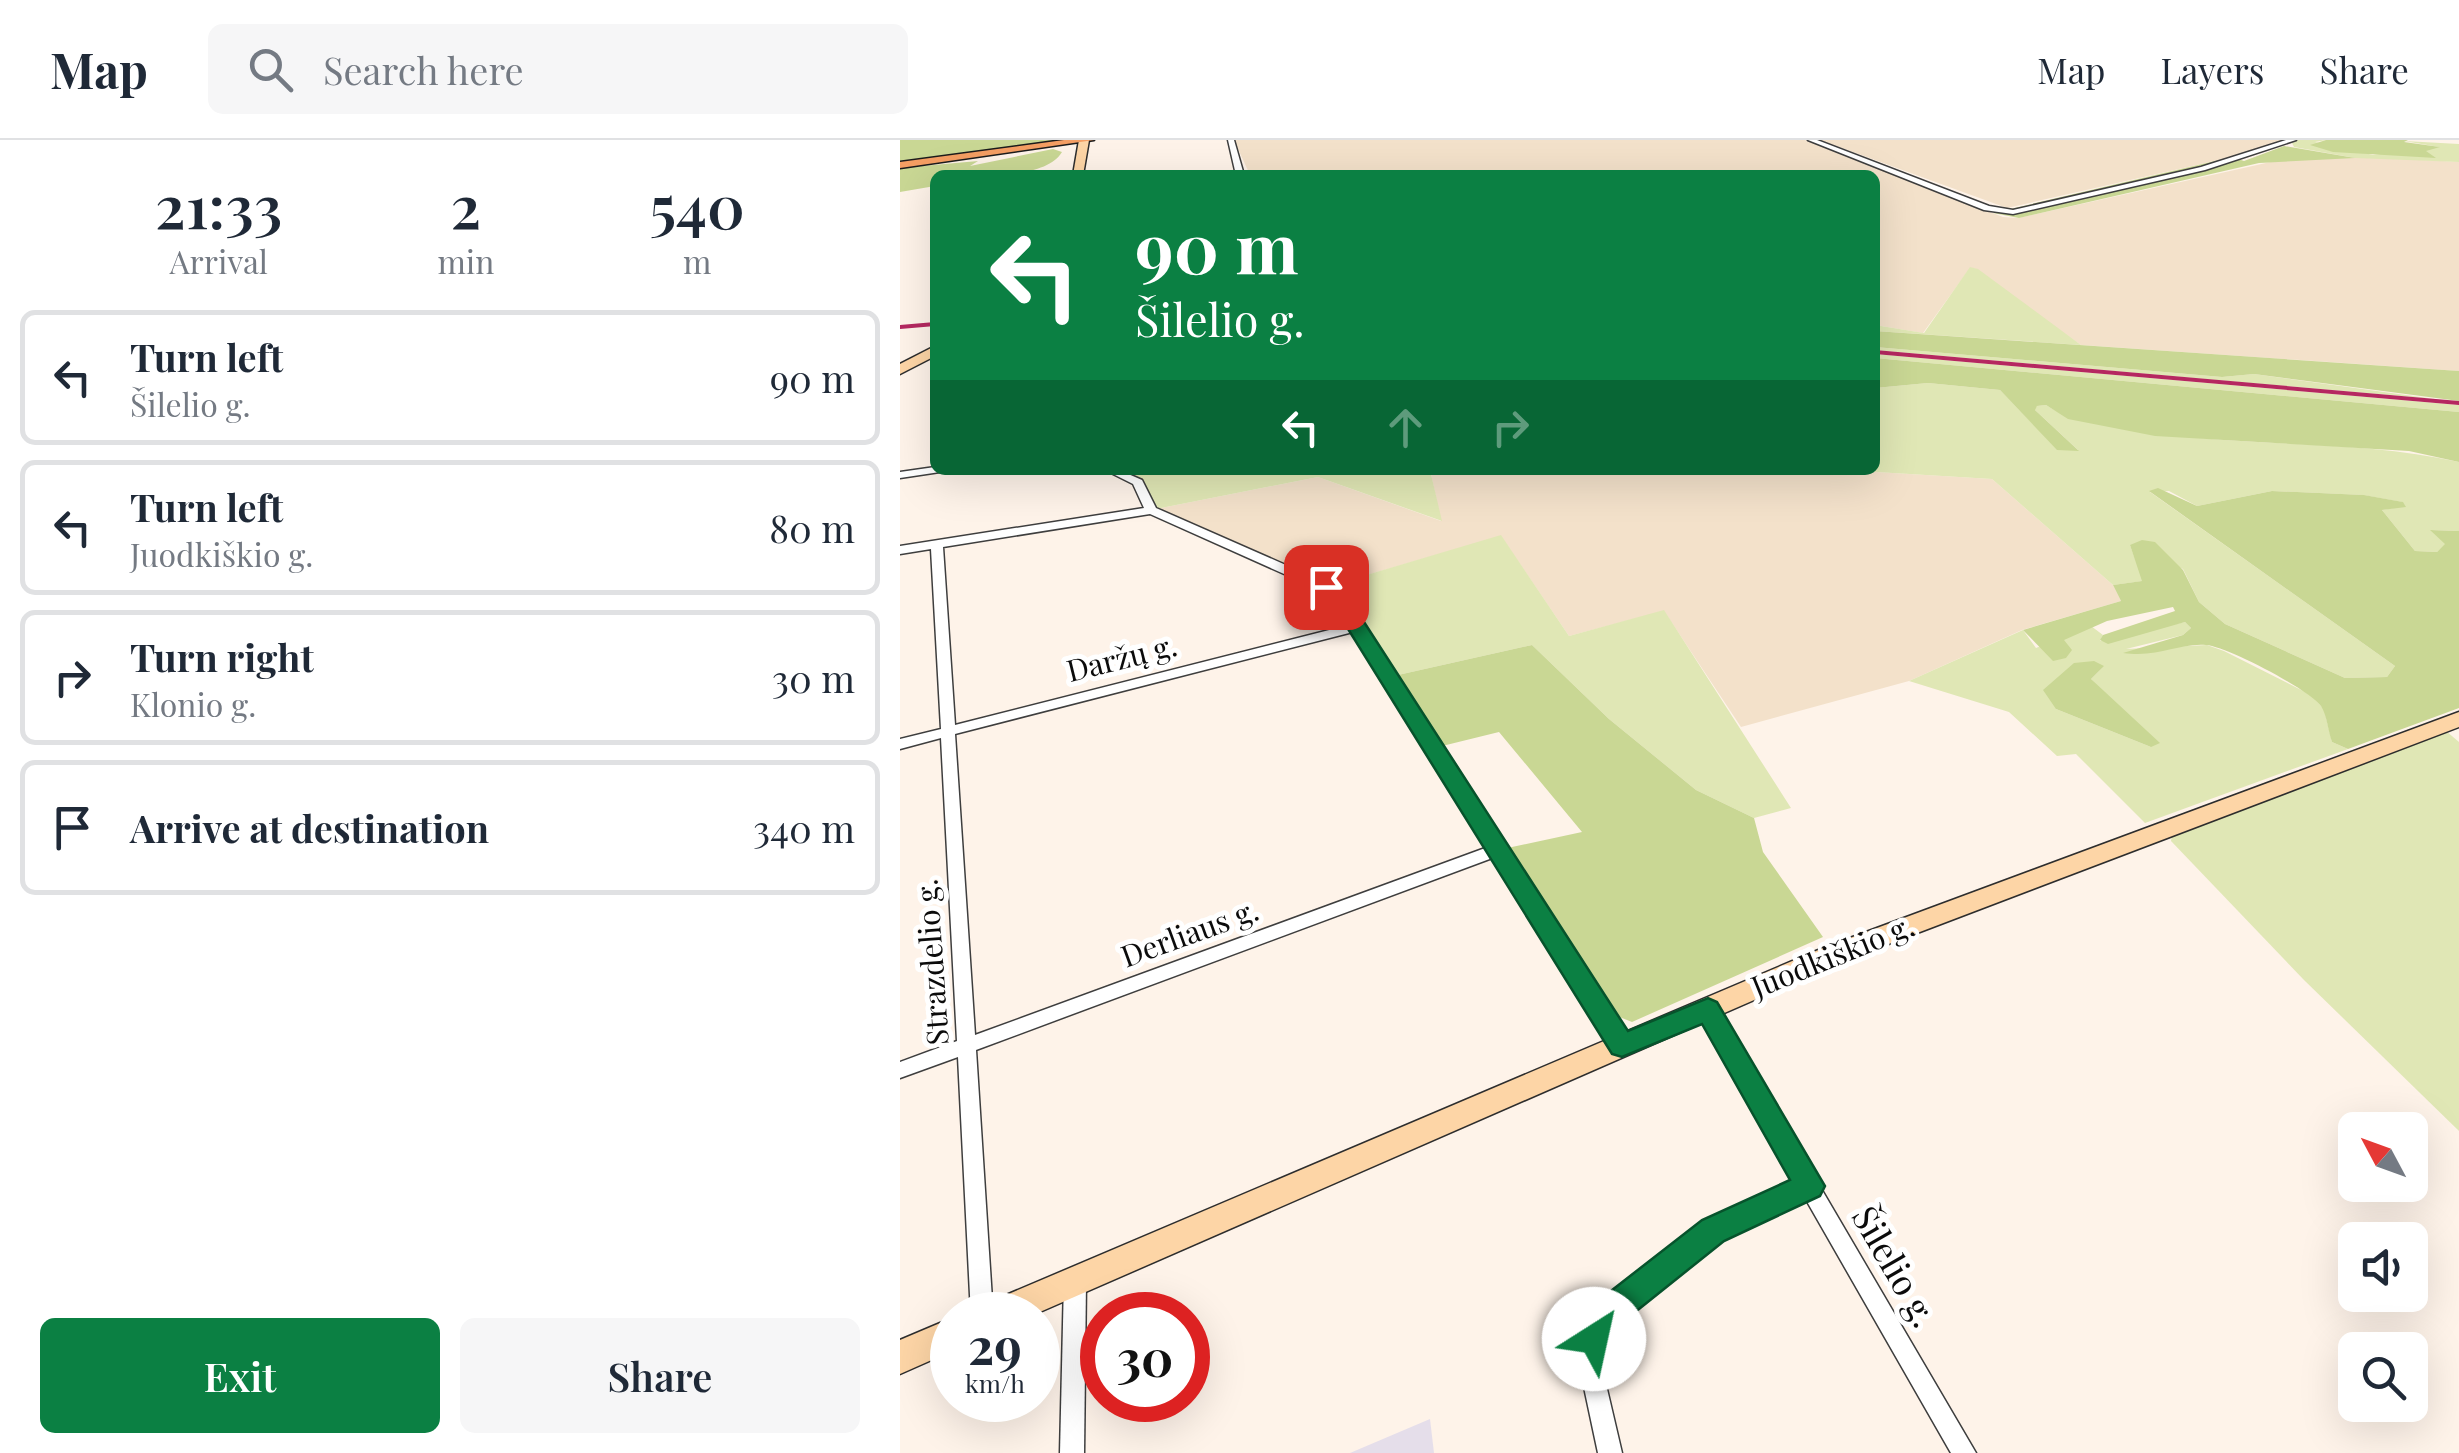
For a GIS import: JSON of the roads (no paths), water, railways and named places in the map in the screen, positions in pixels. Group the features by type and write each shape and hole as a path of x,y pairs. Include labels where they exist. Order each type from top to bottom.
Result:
{"main road":[{"path":"900,165 1085,140"}],"street":[{"path":"1079,170 1085,140"},
{"path":"1231,140 1239,170"},
{"path":"1811,140 1987,208 2013,212 2204,170 2293,140"},
{"path":"900,370 930,353"},
{"path":"900,475 930,471"},
{"path":"1122,475 1138,482 1151,510"},
{"path":"900,550 1151,510 1334,591 1622,1046"},
{"name":"Strazdelio g.","path":"937,544 981,1292"},
{"name":"Daržų g.","path":"900,744 1358,627"},
{"name":"Juodkiškio g.","path":"1049,1292 1832,955 2459,719"},
{"name":"Derliaus g.","path":"900,1070 1498,850"},
{"name":"Šilelio g.","path":"1708,1009 1964,1453"},
{"path":"1610,1453 1589,1359 1600,1320 1713,1230 1810,1186"},
{"path":"1072,1453 1075,1281"},
{"path":"900,1356 930,1343"}],"railway":[{"path":"900,327 930,324"},
{"path":"1880,352 2459,403"}]}
